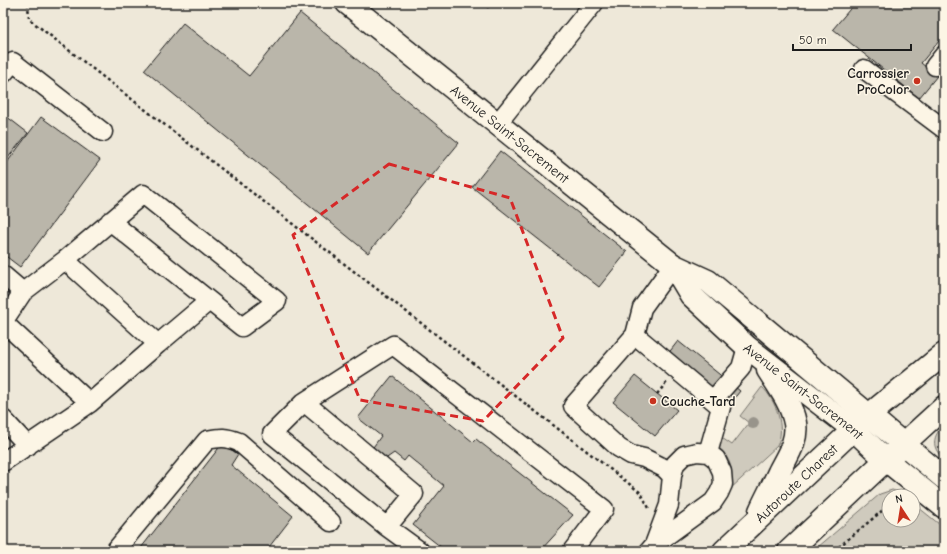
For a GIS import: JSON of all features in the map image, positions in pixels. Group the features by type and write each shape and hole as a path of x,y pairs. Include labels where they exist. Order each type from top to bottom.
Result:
{"main road":[{"name":"Avenue Saint-Sacrement","path":"347,3 673,265 708,281 944,478"},
{"name":"Avenue Saint-Sacrement","path":"673,265 691,295 747,347 853,429 886,460 944,507"},
{"path":"747,347 764,364 785,397 795,422 796,432 789,456 780,470 754,523"},
{"name":"Autoroute Charest","path":"724,551 853,429 944,354"},
{"path":"789,551 944,407"}],"street":[{"path":"497,124 594,3"},
{"path":"3,74 14,62 103,132"},
{"path":"864,69 943,126"},
{"path":"90,403 3,322 23,292 65,260 110,221 143,194 277,301 242,327 110,221"},
{"path":"65,260 158,344"},
{"path":"672,476 664,468 644,458 631,455 619,448 572,406 635,335 642,308 673,265"},
{"path":"3,275 23,292"},
{"path":"3,462 90,403 209,301"},
{"path":"635,335 721,406 708,453"},
{"path":"420,551 387,527 272,434 304,402 393,345 604,509 572,551"},
{"path":"714,400 741,368 747,347"},
{"path":"304,402 414,494 387,527"},
{"path":"3,420 28,446"},
{"path":"115,551 207,440 219,437 229,438 239,442 331,522"},
{"path":"697,452 708,453 716,459 722,472 724,484 719,493 713,502 651,548 669,505 672,476 675,464 684,455 697,452"}],"path":[{"path":"28,3 29,19 129,98 641,493 652,514"},
{"path":"834,551 881,512"}],"highlighted area":[{"path":"389,164 510,198 563,338 483,421 360,400 293,235"}],"shaded area":[{"path":"762,387 772,399 778,415 780,423 780,439 777,446 729,490 732,471 729,460 717,446 722,438 732,445 749,423 740,416"},
{"path":"944,424 944,459 935,446 935,437"},
{"path":"880,494 881,528 921,528 921,509 944,528 944,551 811,551 816,546 818,547"}],"building":[{"path":"482,3 492,3 488,8"},
{"path":"855,3 938,3 944,8 944,35 921,63 937,76 919,98 833,29"},
{"path":"300,13 459,143 368,253 144,70 183,23 249,76"},
{"path":"6,116 28,133 3,164 3,120"},
{"path":"41,117 100,160 20,267 3,254 3,168"},
{"path":"500,151 627,252 599,287 472,187"},
{"path":"678,341 740,391 729,405 667,355"},
{"path":"392,376 473,442 476,439 573,515 540,551 446,551 413,525 444,486 408,456 404,461 394,453 384,460 371,450 381,436 358,418"},
{"path":"635,376 677,410 655,436 613,402"},
{"path":"222,444 238,454 231,465 293,516 266,551 145,551 141,548"}],"place":[{"name":"Carrossier ProColor","path":"917,81"},
{"name":"Couche-Tard","path":"653,401"}]}
